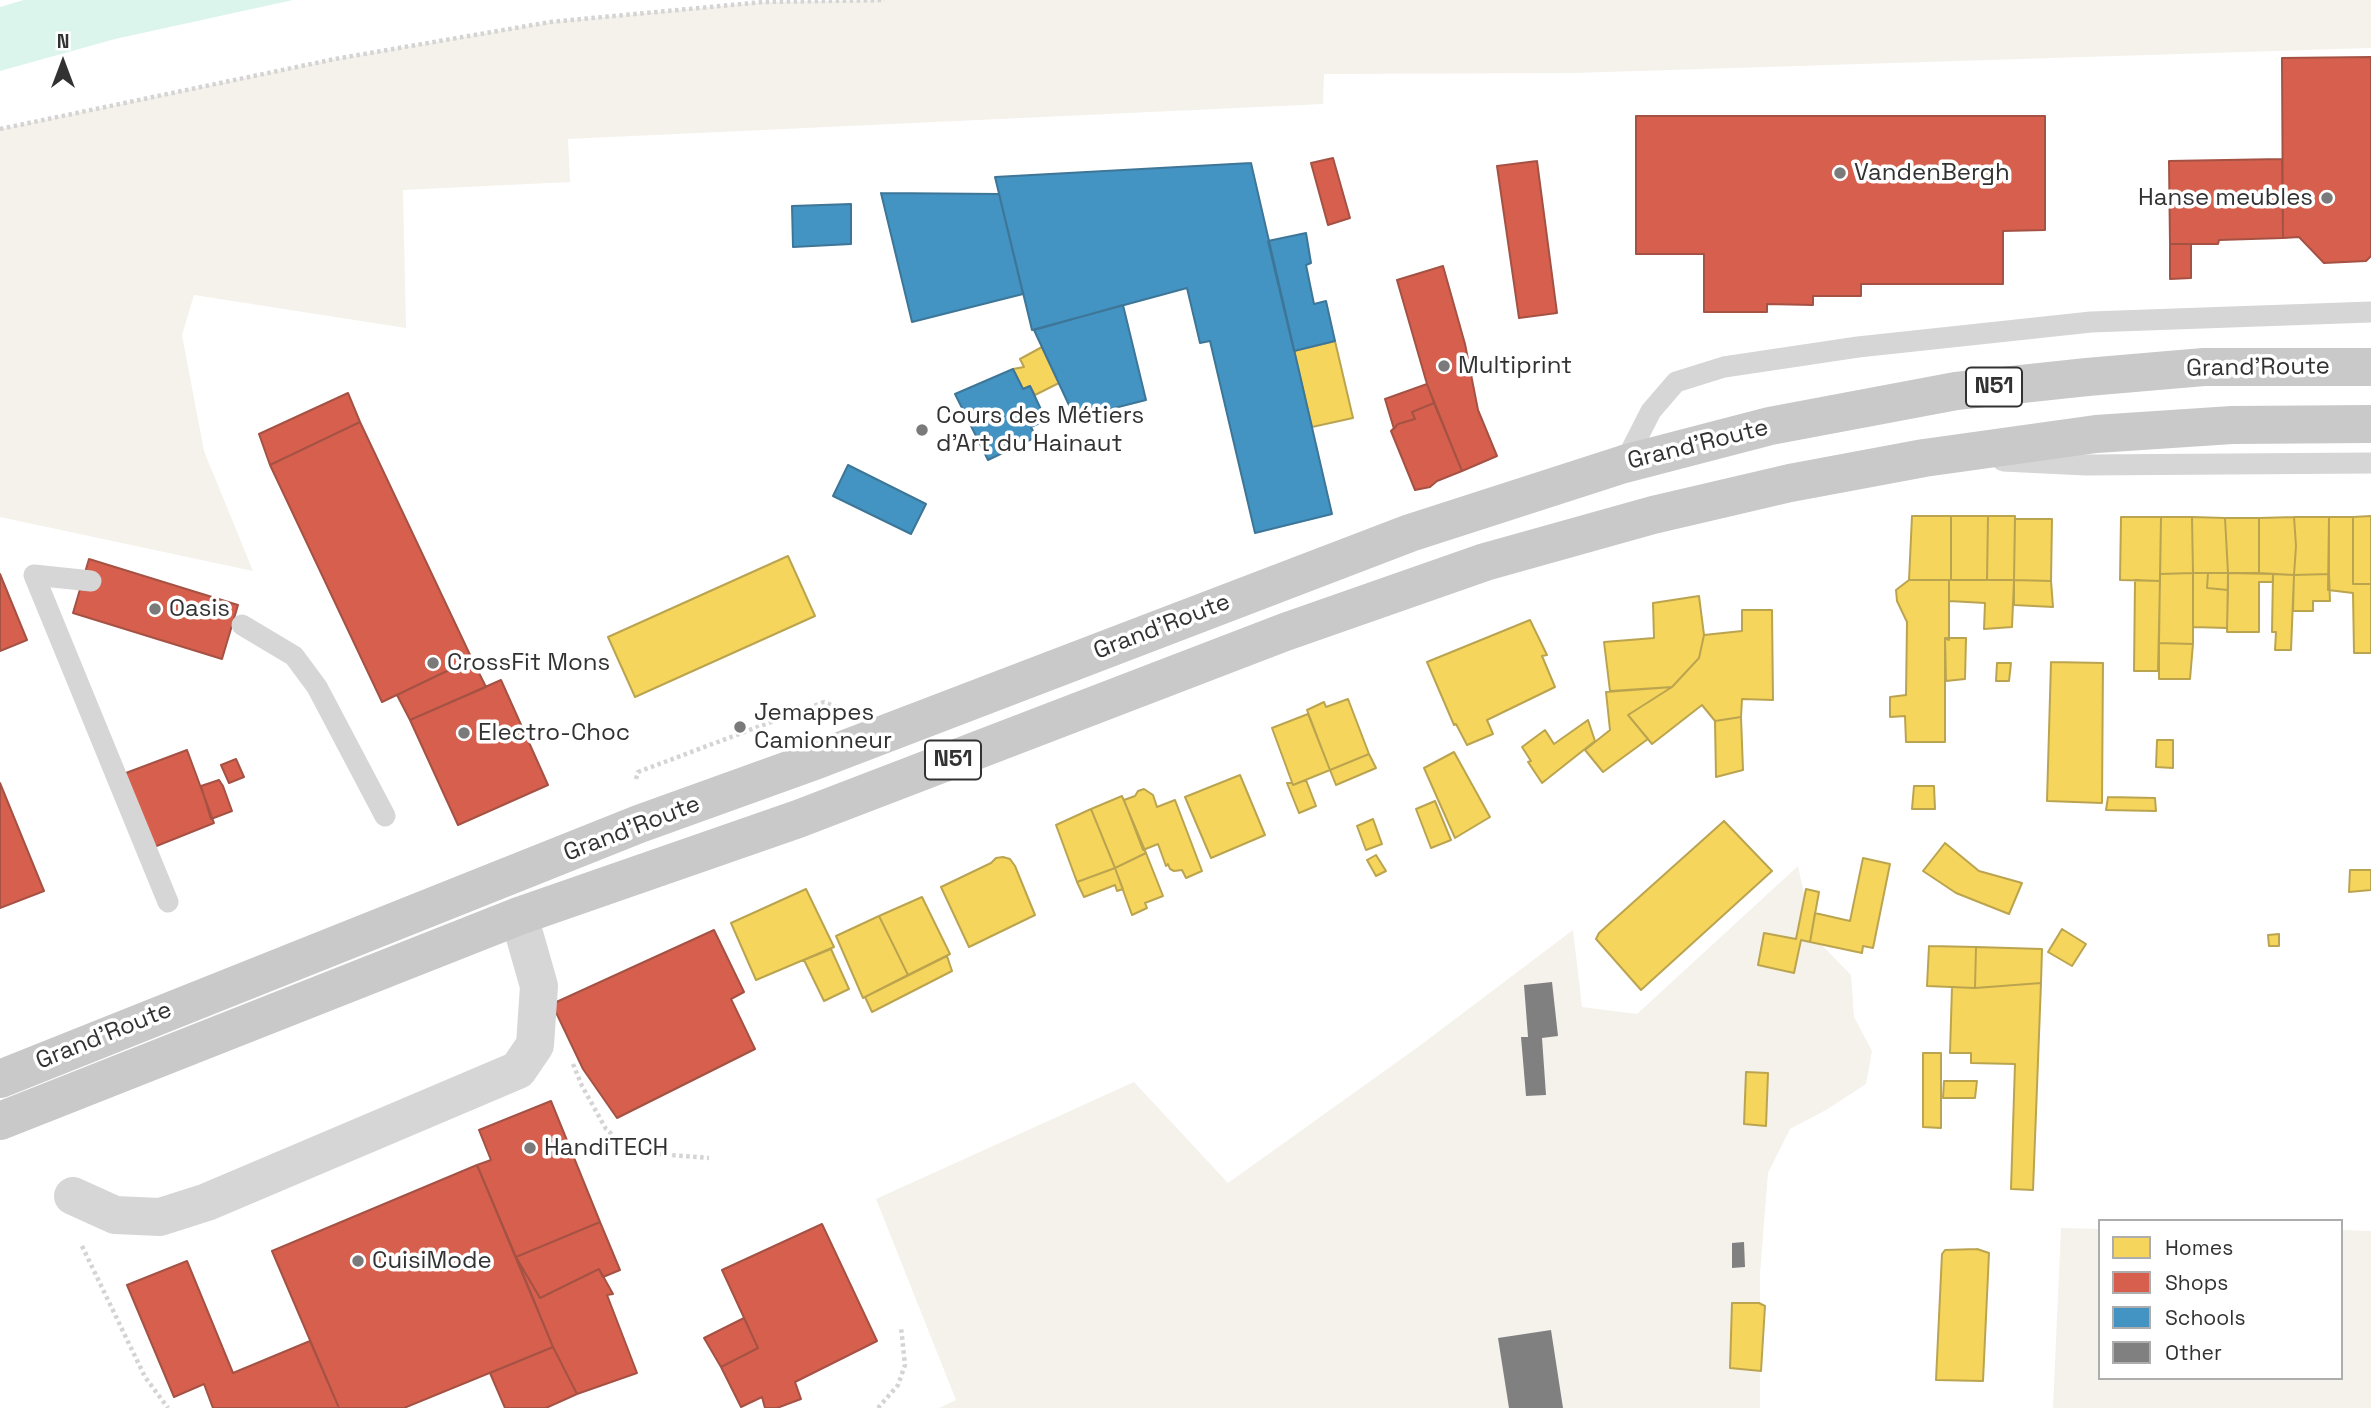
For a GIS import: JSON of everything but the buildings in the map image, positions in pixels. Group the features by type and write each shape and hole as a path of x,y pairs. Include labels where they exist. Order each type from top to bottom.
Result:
{"main road":[{"name":"Grand'Route","path":"0,1079 639,824 814,761 1398,537 1624,464 1770,426 1956,391 2204,367 2371,367"},
{"name":"Grand'Route","path":"0,1121 519,916 798,819 1285,632 1485,562 1665,512 1790,483 1924,458 2096,434 2232,425 2371,424"}],"street":[{"path":"73,1196 116,1215 160,1217 207,1202 518,1070 535,1045 539,986 519,916"}],"lane":[{"path":"1624,464 1651,411 1676,382 1724,367 1858,347 2091,323 2371,312"},
{"path":"1924,458 2086,466 2371,463"},
{"path":"92,581 34,575 168,902"},
{"path":"242,625 294,656 317,687 385,816"}],"path":[{"path":"0,129 335,59 550,22 763,2 885,0"},
{"path":"571,1061 606,1129 625,1146 645,1153 709,1158"},
{"path":"79,1239 145,1377 168,1408"},
{"path":"878,1408 898,1385 905,1366 901,1327"}],"shaded area":[{"path":"24,0 293,0 115,39 0,71 0,7"},
{"path":"2371,0 2371,48 1574,73 1324,74 1323,104 568,139 570,182 403,190 406,328 194,295 182,335 204,451 253,571 0,517 0,129 335,59 550,22 763,2"},
{"path":"1798,866 1813,936 1851,975 1854,1017 1872,1051 1866,1084 1790,1129 1768,1173 1760,1274 1760,1408 939,1408 956,1400 876,1199 1134,1082 1228,1183 1418,1047 1573,930 1582,1007 1637,1014"},
{"path":"2061,1228 2098,1229 2098,1380 2343,1380 2343,1230 2371,1231 2371,1408 2053,1408"}],"place":[{"name":"VandenBergh","path":"1840,173"},
{"name":"Hanse meubles","path":"2327,198"},
{"name":"Multiprint","path":"1444,366"},
{"name":"Cours des Métiers d'Art du Hainaut","path":"922,430"},
{"name":"Oasis","path":"155,609"},
{"name":"CrossFit Mons","path":"433,663"},
{"name":"Jemappes Camionneur","path":"740,727"},
{"name":"Electro-Choc","path":"464,733"},
{"name":"HandiTECH","path":"530,1148"},
{"name":"CuisiMode","path":"358,1261"}]}
